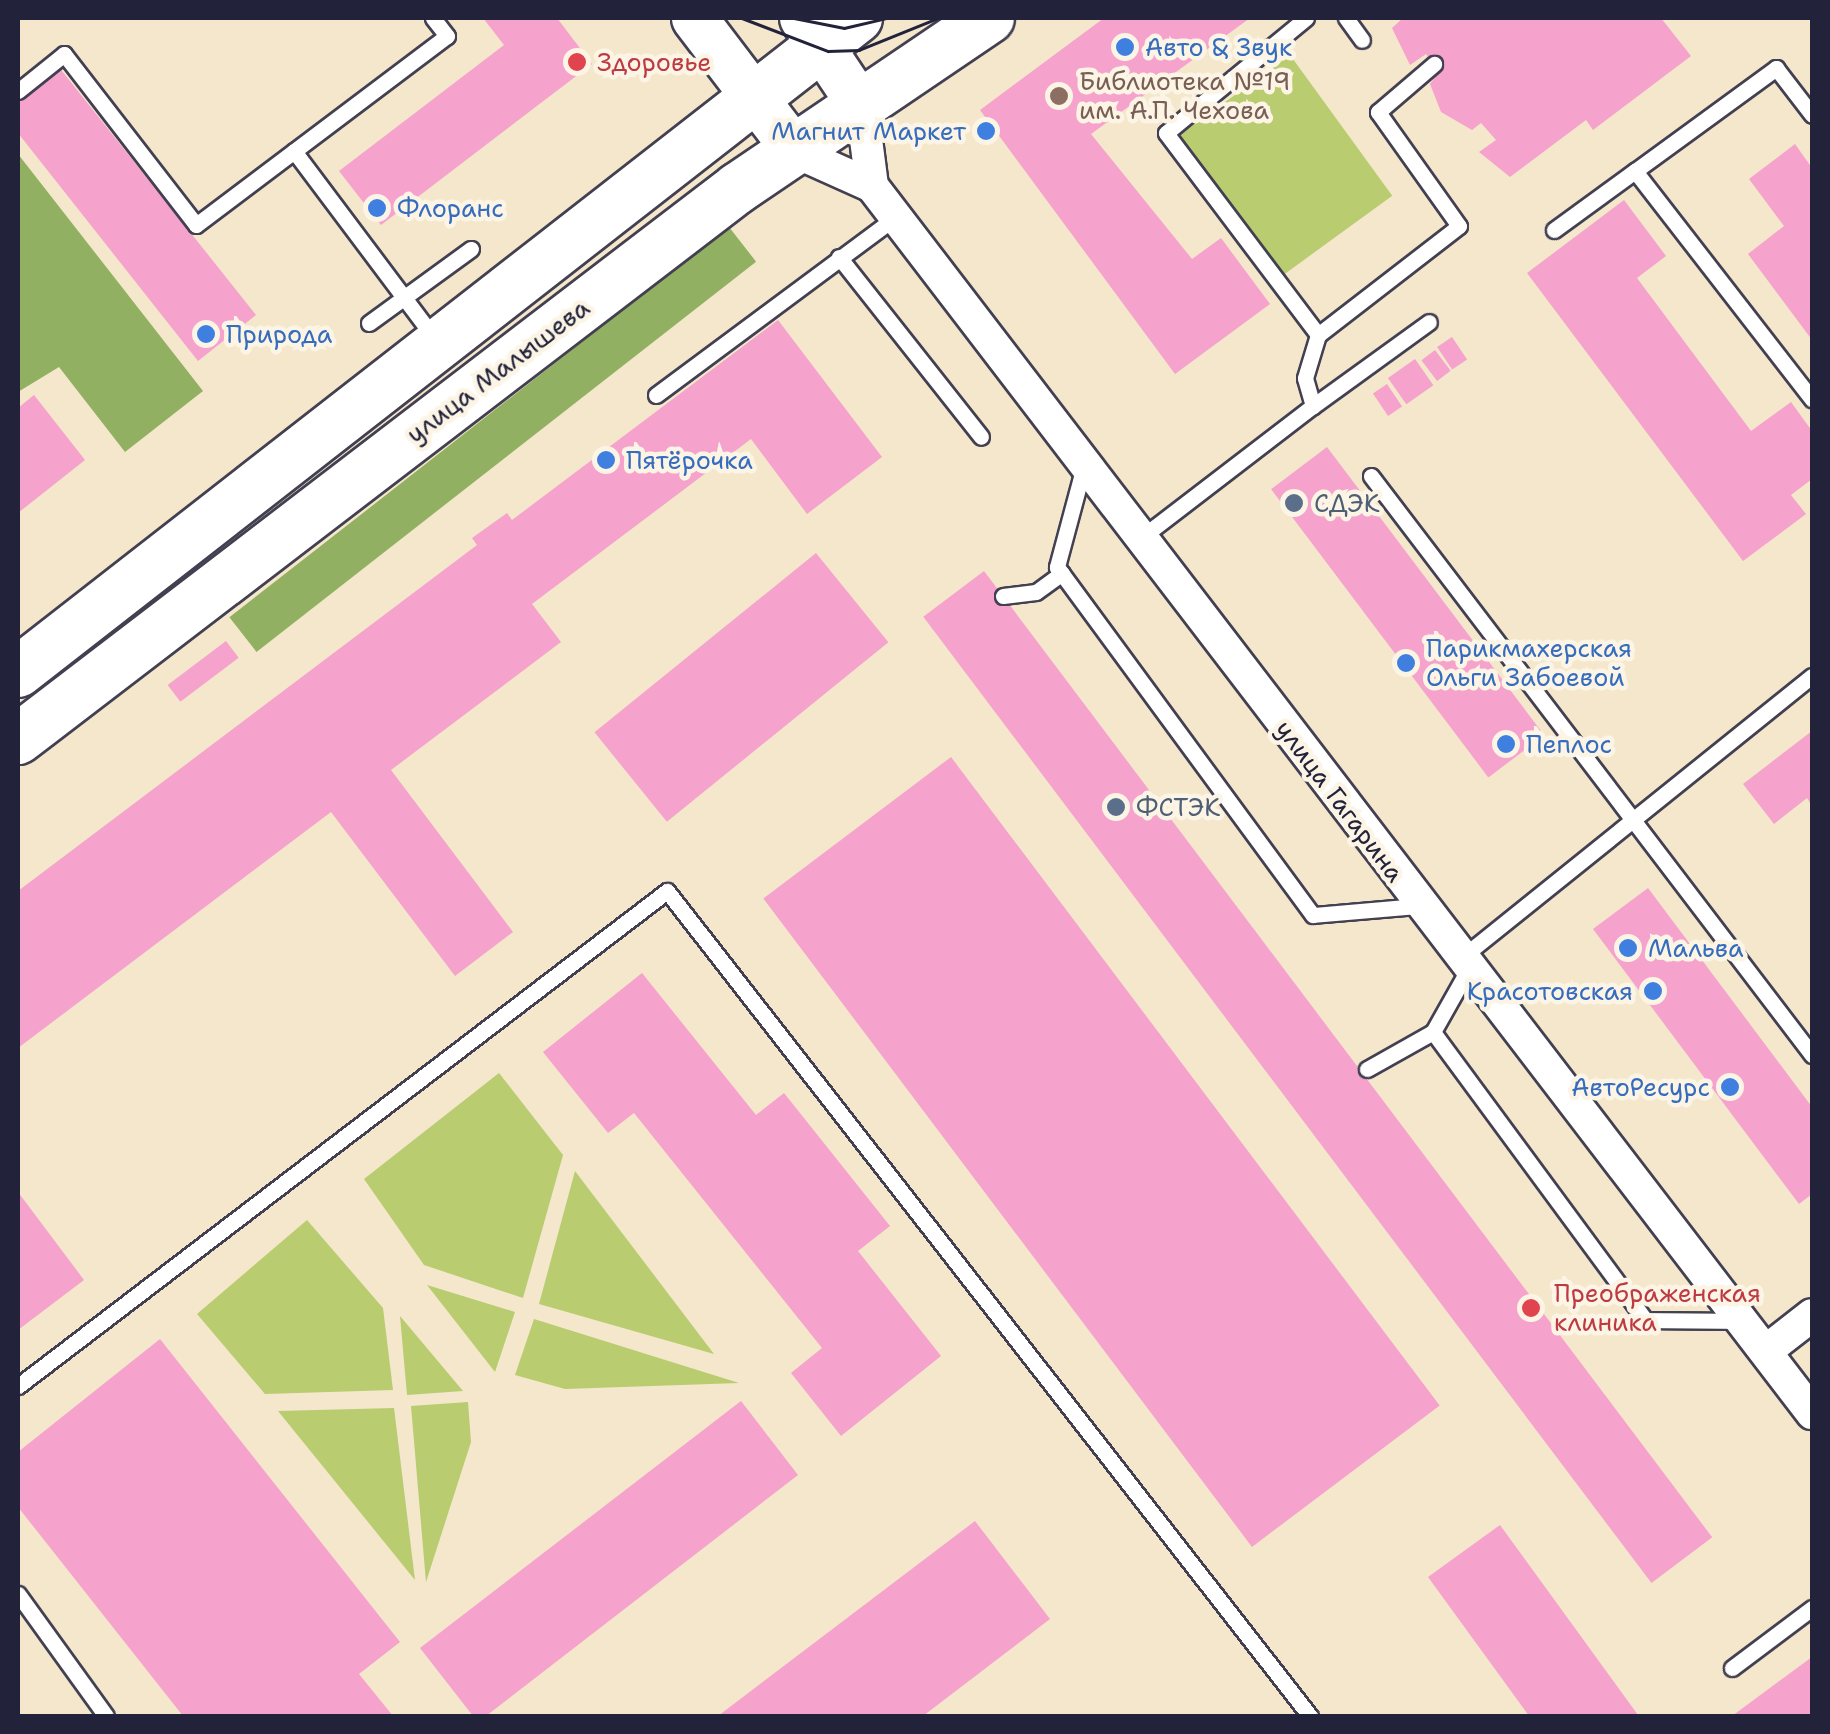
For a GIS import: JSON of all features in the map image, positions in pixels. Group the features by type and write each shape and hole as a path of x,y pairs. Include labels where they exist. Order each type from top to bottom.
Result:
{"main road":[{"name":"улица Гагарина","path":"694,18 796,152"},
{"name":"улица Малышева","path":"18,738 796,152 989,18"},
{"path":"18,672 755,102 828,27 862,108"}],"street":[{"path":"862,108 872,186"},
{"name":"улица Гагарина","path":"796,152 872,186 1419,906 1744,1320 1812,1413"},
{"path":"1766,1350 1812,1314"}],"lane":[{"path":"18,91 64,54 196,225 447,36 433,18"},
{"path":"1306,18 1166,133 1318,334"},
{"path":"1346,18 1362,40"},
{"path":"1312,406 1305,378 1318,334 1459,226 1378,112 1434,64"},
{"path":"1554,230 1776,68 1812,115"},
{"path":"294,152 441,347"},
{"path":"1636,171 1812,399"},
{"path":"656,395 896,216"},
{"path":"369,323 472,249"},
{"path":"839,257 981,438"},
{"path":"1142,537 1429,322"},
{"path":"1003,596 1036,592 1062,573 1085,462"},
{"path":"1371,476 1812,1055"},
{"path":"1062,573 1313,915 1419,906"},
{"path":"1367,1070 1434,1032 1465,963 1632,819 1812,676"},
{"path":"18,1386 667,891 1310,1716"},
{"path":"1434,1032 1645,1320 1744,1320"},
{"path":"18,1594 106,1716"},
{"path":"1732,1668 1812,1608"}],"green space":[{"path":"1290,55 1392,196 1281,277 1178,136"},
{"path":"18,154 203,391 125,452 59,367 18,392"},
{"path":"729,227 756,262 256,652 229,617"},
{"path":"499,1073 563,1155 523,1298 424,1265 364,1179"},
{"path":"575,1171 714,1354 539,1304"},
{"path":"307,1220 383,1308 393,1390 265,1394 197,1314"},
{"path":"427,1285 515,1312 495,1372"},
{"path":"400,1316 463,1391 407,1395"},
{"path":"534,1319 739,1383 565,1389 515,1375"},
{"path":"468,1402 471,1442 426,1582 411,1406"},
{"path":"394,1408 415,1580 278,1411"}],"building":[{"path":"483,18 557,18 592,64 381,225 339,171 504,45"},
{"path":"1104,18 1250,18 1091,134 1192,259 1221,238 1270,304 1175,374 980,110"},
{"path":"1403,18 1661,18 1691,56 1593,130 1586,120 1510,177 1479,152 1496,140 1481,123 1472,130 1441,112 1430,84 1439,72 1426,54 1410,65 1392,28"},
{"path":"58,66 256,315 198,361 18,133 18,98"},
{"path":"1795,144 1812,168 1812,340 1748,254 1784,226 1749,179"},
{"path":"1624,200 1666,256 1637,278 1751,431 1791,402 1812,431 1812,479 1791,495 1806,514 1743,561 1527,273"},
{"path":"778,320 882,457 807,514 751,439 532,604 561,642 391,770 513,932 455,976 331,812 18,1048 18,891 477,545 472,538 507,513 512,520"},
{"path":"1452,337 1467,359 1452,369 1437,347"},
{"path":"1435,350 1451,371 1437,381 1421,360"},
{"path":"1415,359 1433,385 1406,404 1388,378"},
{"path":"1387,384 1402,406 1388,416 1373,394"},
{"path":"34,395 85,460 18,513 18,408"},
{"path":"1327,447 1544,735 1488,777 1271,489"},
{"path":"816,553 888,642 667,822 595,732"},
{"path":"984,571 1712,1537 1651,1583 923,617"},
{"path":"226,641 239,658 180,702 168,685"},
{"path":"1812,731 1812,806 1807,798 1774,824 1743,784"},
{"path":"951,757 1440,1405 1252,1547 763,898"},
{"path":"1648,888 1812,1107 1812,1194 1799,1204 1593,929"},
{"path":"642,973 756,1115 784,1093 890,1226 858,1251 941,1356 841,1436 791,1373 822,1348 634,1113 608,1133 543,1052"},
{"path":"18,1192 84,1280 18,1330"},
{"path":"160,1339 400,1642 359,1674 393,1716 183,1716 18,1507 18,1452"},
{"path":"741,1401 798,1475 486,1716 473,1716 420,1648"},
{"path":"975,1521 1050,1619 923,1716 718,1716"},
{"path":"1500,1525 1638,1715 1529,1716 1428,1577"},
{"path":"1812,1657 1812,1716 1732,1716"}],"tram line":[{"path":"742,18 828,51 859,50 938,18"},
{"path":"794,18 844,28 887,18"}],"place":[{"name":"Авто & Звук","path":"1125,47"},
{"name":"Здоровье","path":"577,62"},
{"name":"Библиотека №19 им. А.П. Чехова","path":"1059,96"},
{"name":"Магнит Маркет","path":"986,131"},
{"name":"Флоранс","path":"377,208"},
{"name":"Природа","path":"206,334"},
{"name":"Пятёрочка","path":"606,460"},
{"name":"СДЭК","path":"1294,503"},
{"name":"Парикмахерская Ольги Забоевой","path":"1406,663"},
{"name":"Пеплос","path":"1506,744"},
{"name":"ФСТЭК","path":"1116,807"},
{"name":"Мальва","path":"1628,948"},
{"name":"Красотовская","path":"1653,991"},
{"name":"АвтоРесурс","path":"1730,1087"},
{"name":"Преображенская клиника","path":"1531,1308"}]}
